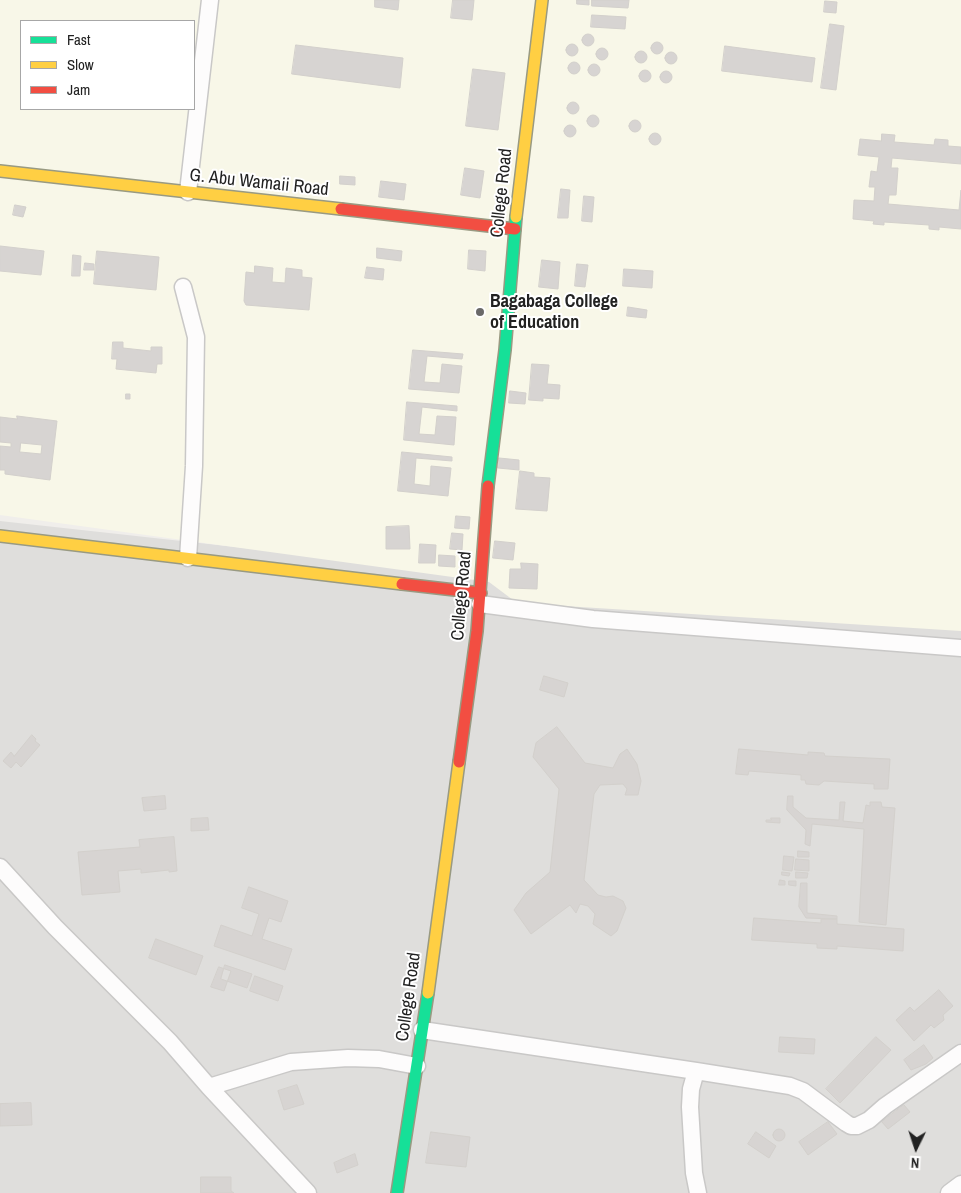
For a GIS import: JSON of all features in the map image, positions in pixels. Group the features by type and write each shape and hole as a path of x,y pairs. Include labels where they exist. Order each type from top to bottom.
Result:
{"street":[{"path":"188,192 210,0"},
{"name":"College Road","path":"397,1193 417,1066 480,598 488,488 504,350 515,229 542,0"},
{"name":"G. Abu Wamaii Road","path":"0,171 515,229"},
{"path":"183,287 196,336 194,466 188,558"},
{"path":"0,536 188,558 480,598 592,619 961,648"},
{"path":"0,867 55,927 170,1042 209,1087 308,1193"},
{"path":"422,1030 790,1086 803,1091 851,1126 857,1126 869,1120 885,1106 961,1053"},
{"path":"209,1087 291,1062 348,1058 379,1059 417,1066"},
{"path":"696,1071 690,1090 690,1107 694,1173 698,1193"},
{"path":"949,1193 961,1184"}],"shaded area":[{"name":"Bagabaga College of Education","path":"0,0 961,0 961,631 517,603 489,582 0,515"},
{"path":"0,521 961,627 961,1193 0,1193"}],"building":[{"path":"375,0 399,0 398,10 375,7"},
{"path":"453,0 474,0 472,20 451,18"},
{"path":"577,0 589,0 589,5 577,4"},
{"path":"592,0 629,0 628,8 592,6"},
{"path":"825,1 837,2 836,13 824,12"},
{"path":"592,15 626,17 625,29 591,27"},
{"path":"830,24 844,26 836,90 821,88"},
{"path":"586,34 590,34 594,40 590,46 586,46 582,42 582,38"},
{"path":"655,42 659,42 663,48 659,54 655,54 651,50 651,46"},
{"path":"570,44 574,44 578,50 574,56 570,56 566,52 566,48"},
{"path":"296,45 403,58 400,88 292,74"},
{"path":"725,46 815,58 812,82 722,71"},
{"path":"600,48 604,48 608,54 604,60 600,60 596,56 596,52"},
{"path":"639,51 643,51 647,57 643,63 639,63 635,59 635,55"},
{"path":"669,52 673,52 677,58 673,64 669,64 665,60 665,56"},
{"path":"572,62 576,62 580,68 576,74 572,74 568,70 568,66"},
{"path":"592,64 596,64 600,70 596,76 592,76 588,72 588,68"},
{"path":"473,69 505,73 498,130 466,126"},
{"path":"643,70 647,70 651,76 647,82 643,82 639,78 639,74"},
{"path":"664,71 668,71 672,77 668,83 664,83 660,79 660,75"},
{"path":"571,102 575,102 579,108 575,114 571,114 567,110 567,106"},
{"path":"591,115 595,115 599,121 595,127 591,127 587,123 587,119"},
{"path":"633,120 637,120 641,126 637,132 633,132 629,128 629,124"},
{"path":"568,125 572,125 576,131 572,137 568,137 564,133 564,129"},
{"path":"653,133 657,133 661,139 657,145 653,145 649,141 649,137"},
{"path":"882,134 895,135 894,142 934,145 935,139 948,140 948,146 961,147 961,164 892,158 891,168 898,168 896,195 889,195 888,204 959,210 961,190 961,229 939,227 939,230 929,229 929,225 884,222 884,225 873,224 874,221 853,219 854,200 874,201 875,187 869,187 871,171 877,172 879,157 858,155 860,139 881,141"},
{"path":"465,168 484,171 480,198 461,195"},
{"path":"340,176 355,177 355,185 340,184"},
{"path":"381,181 406,184 404,200 379,197"},
{"path":"561,189 570,190 568,218 558,218"},
{"path":"584,196 594,197 592,222 582,221"},
{"path":"15,205 26,207 23,217 13,215"},
{"path":"0,246 44,251 41,275 0,271"},
{"path":"377,248 402,251 401,261 377,258"},
{"path":"469,250 486,251 485,271 468,269"},
{"path":"97,251 159,257 156,290 94,284"},
{"path":"73,255 81,256 80,276 72,276"},
{"path":"542,260 560,262 558,289 539,287"},
{"path":"85,263 94,264 94,270 84,270"},
{"path":"577,264 588,265 585,287 575,286"},
{"path":"255,266 273,268 272,282 285,283 286,268 302,270 302,277 312,278 309,310 246,305 244,301 246,272 254,273"},
{"path":"367,267 384,269 383,280 365,278"},
{"path":"624,269 653,271 652,288 623,286"},
{"path":"628,307 647,310 646,318 627,316"},
{"path":"113,342 123,342 123,348 151,351 151,347 162,347 162,364 157,364 156,373 116,369 117,359 112,359"},
{"path":"413,350 463,354 462,359 427,356 424,382 440,383 442,364 462,366 459,393 409,389"},
{"path":"532,364 549,365 547,384 560,385 559,399 543,398 543,401 529,400"},
{"path":"510,391 526,393 525,404 509,403"},
{"path":"126,394 130,394 130,399 126,399"},
{"path":"407,402 457,406 457,411 422,407 419,434 435,435 437,416 456,417 454,445 404,440"},
{"path":"17,416 57,421 50,480 5,474 5,470 0,470 0,446 11,447 11,443 0,442 0,417 17,419","holes":["21,443 42,445 41,454 20,452"]},
{"path":"402,452 452,457 452,461 416,458 414,484 430,486 431,466 451,468 448,496 398,491"},
{"path":"499,458 519,460 519,470 498,468"},
{"path":"520,471 534,473 534,477 550,478 547,511 516,509"},
{"path":"456,516 470,517 469,529 455,528"},
{"path":"409,526 410,549 386,549 386,527"},
{"path":"452,533 463,534 462,550 450,549"},
{"path":"495,541 515,543 513,560 493,558"},
{"path":"420,544 436,545 435,563 419,563"},
{"path":"439,555 455,556 455,567 439,566"},
{"path":"521,563 538,564 537,589 509,588 510,569 521,569"},
{"path":"544,676 568,683 564,697 540,690"},
{"path":"557,727 585,763 613,768 620,754 627,749 637,764 641,781 638,795 625,795 627,789 623,784 600,785 594,794 584,880 598,895 613,896 623,901 626,908 617,931 611,936 593,924 595,914 588,906 580,904 576,913 570,905 531,934 514,910 526,893 550,872 559,789 533,757 536,743"},
{"path":"32,735 40,745 21,767 16,762 11,768 3,761 11,752 14,756"},
{"path":"739,749 808,755 808,752 824,753 825,756 890,759 888,789 874,789 874,784 824,781 819,785 806,784 805,780 801,780 801,775 749,771 748,775 736,774"},
{"path":"165,796 166,809 144,811 142,798"},
{"path":"788,796 793,796 793,807 806,818 839,820 840,802 845,802 843,821 863,823 866,805 870,806 870,802 881,802 882,807 895,808 886,925 859,922 864,829 812,824 810,846 805,844 806,830 787,810"},
{"path":"208,818 209,830 191,831 191,819"},
{"path":"771,818 780,818 780,823 766,822 766,820 771,820"},
{"path":"174,837 177,871 141,873 141,869 118,871 120,892 82,895 78,852 140,847 139,840"},
{"path":"798,851 809,852 809,857 798,857"},
{"path":"784,856 794,857 792,871 783,870"},
{"path":"796,859 809,860 809,871 795,870"},
{"path":"782,872 790,873 789,876 782,875"},
{"path":"796,872 808,873 807,878 796,878"},
{"path":"780,880 785,881 785,885 779,885"},
{"path":"789,881 796,881 796,886 789,885"},
{"path":"801,883 807,883 807,913 837,916 837,919 806,918 799,907"},
{"path":"249,887 288,901 281,922 269,918 262,939 292,949 285,970 214,946 221,925 252,936 259,914 242,908"},
{"path":"754,918 821,923 821,919 837,919 837,924 904,929 903,951 837,946 837,949 817,948 817,944 752,940"},
{"path":"156,939 203,956 196,975 149,958"},
{"path":"225,965 252,974 247,988 221,979"},
{"path":"219,967 231,971 224,991 211,987"},
{"path":"255,976 283,986 278,1001 250,991"},
{"path":"939,990 953,1006 943,1015 944,1020 934,1028 931,1025 914,1041 896,1020 910,1007 914,1011"},
{"path":"780,1037 815,1039 814,1054 779,1052"},
{"path":"876,1037 891,1050 840,1103 826,1089"},
{"path":"924,1045 933,1058 926,1064 911,1070 904,1060"},
{"path":"297,1085 304,1104 284,1110 278,1091"},
{"path":"31,1103 32,1125 0,1126 0,1104"},
{"path":"904,1105 910,1112 888,1129 882,1122"},
{"path":"828,1122 837,1134 808,1155 799,1142"},
{"path":"777,1129 781,1129 785,1135 781,1141 777,1141 773,1137 773,1133"},
{"path":"431,1132 470,1137 466,1167 426,1163"},
{"path":"756,1132 776,1146 769,1158 748,1144"},
{"path":"355,1154 358,1165 337,1173 334,1163"},
{"path":"201,1177 231,1177 231,1191 234,1193 201,1193"}],"traffic: fast":[{"path":"488,486 505,350 516,217"},
{"path":"397,1193 428,993"}],"traffic: slow":[{"path":"516,217 542,0"},
{"path":"0,171 341,209"},
{"path":"0,536 402,584"},
{"path":"428,993 459,762"}],"traffic: jam":[{"path":"341,209 515,229"},
{"path":"459,762 477,631 488,486"},
{"path":"402,584 481,593"}],"place":[{"name":"Bagabaga College of Education","path":"480,312"}]}
